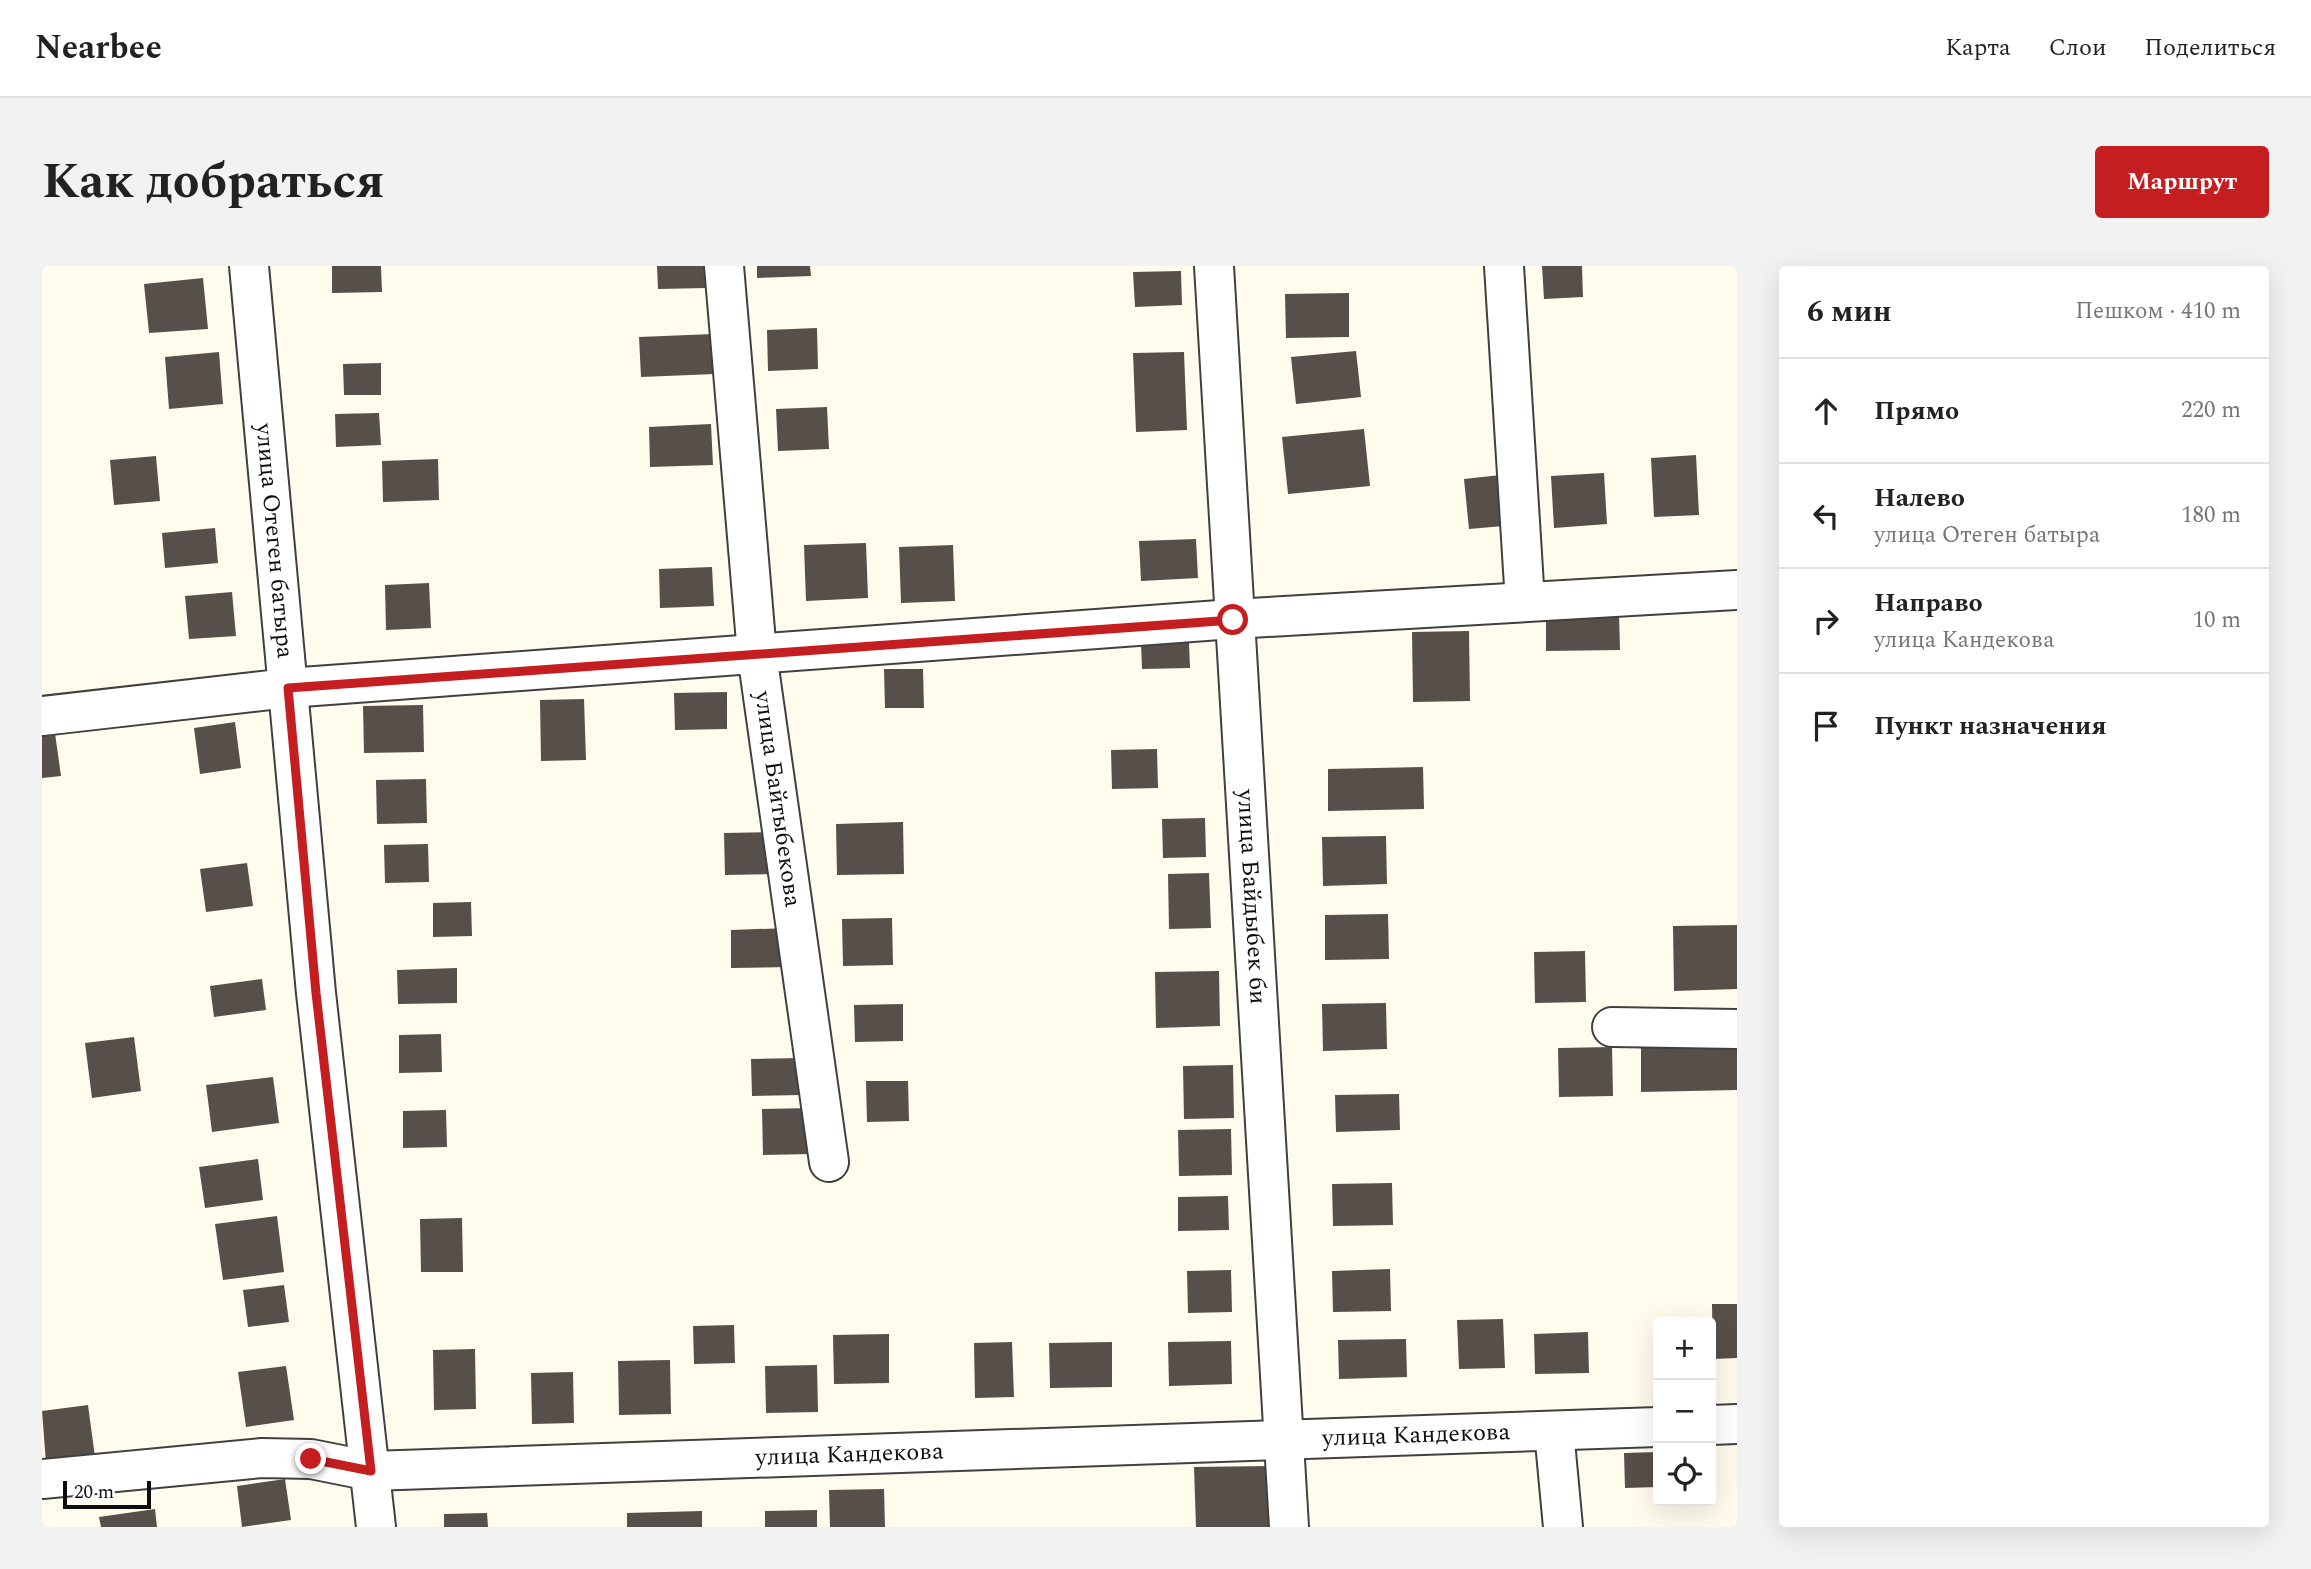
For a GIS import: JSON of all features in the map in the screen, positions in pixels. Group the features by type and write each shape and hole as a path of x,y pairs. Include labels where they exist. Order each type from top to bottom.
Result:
{"street":[{"name":"улица Отеген батыра","path":"248,266 318,1007 376,1527"},
{"name":"улица Байтыбекова","path":"724,266 757,654 830,1161"},
{"name":"улица Байдыбек би","path":"1214,266 1289,1527"},
{"path":"1504,266 1525,602"},
{"path":"42,716 288,688 1233,620 1737,590"},
{"path":"1612,1027 1737,1030"},
{"path":"1716,1425 1737,1424"},
{"name":"улица Кандекова","path":"42,1479 262,1458 311,1459 371,1471 1285,1442 1653,1427"},
{"path":"1554,1431 1563,1527"}],"building":[{"path":"332,266 381,266 382,292 332,293"},
{"path":"657,266 707,266 707,288 658,289"},
{"path":"757,266 810,266 811,276 757,278"},
{"path":"1542,266 1582,266 1583,297 1544,299"},
{"path":"1181,271 1182,305 1135,307 1133,272"},
{"path":"203,278 208,329 149,333 144,284"},
{"path":"1349,293 1349,337 1286,338 1285,294"},
{"path":"817,328 818,369 768,371 767,330"},
{"path":"713,334 715,374 641,377 639,337"},
{"path":"1356,351 1361,397 1296,404 1291,357"},
{"path":"219,352 223,404 169,409 165,357"},
{"path":"1184,352 1187,430 1136,432 1133,353"},
{"path":"381,363 381,395 344,395 343,364"},
{"path":"827,407 829,449 778,451 776,409"},
{"path":"379,413 381,445 336,447 335,414"},
{"path":"711,424 713,465 650,467 649,427"},
{"path":"1364,429 1370,486 1288,494 1282,437"},
{"path":"1696,455 1699,515 1654,517 1651,458"},
{"path":"156,456 160,501 114,505 110,460"},
{"path":"438,459 439,500 383,502 382,461"},
{"path":"1604,473 1607,524 1554,528 1551,476"},
{"path":"1510,474 1515,525 1469,529 1464,479"},
{"path":"215,528 218,563 165,568 162,533"},
{"path":"1196,539 1198,578 1141,581 1139,541"},
{"path":"866,543 868,598 806,601 804,545"},
{"path":"953,545 955,601 901,603 899,547"},
{"path":"712,567 714,606 660,608 659,569"},
{"path":"429,583 431,628 386,630 385,585"},
{"path":"232,592 236,636 189,639 185,596"},
{"path":"1619,614 1620,650 1546,651 1546,616"},
{"path":"1469,631 1470,701 1413,702 1412,632"},
{"path":"1189,642 1190,668 1142,669 1141,643"},
{"path":"884,669 923,669 924,708 885,708"},
{"path":"727,692 727,729 675,730 674,693"},
{"path":"584,699 586,760 541,761 540,700"},
{"path":"423,705 424,752 364,753 363,706"},
{"path":"235,722 241,768 200,774 194,728"},
{"path":"54,726 61,776 42,778 42,728"},
{"path":"1157,749 1158,788 1112,789 1111,750"},
{"path":"1423,767 1424,809 1328,811 1328,769"},
{"path":"426,779 427,823 377,824 376,780"},
{"path":"1205,818 1206,857 1163,858 1162,819"},
{"path":"903,822 904,874 837,875 836,824"},
{"path":"773,832 774,874 725,875 724,833"},
{"path":"1386,836 1387,884 1323,886 1322,837"},
{"path":"428,844 429,882 385,883 384,845"},
{"path":"247,863 253,906 206,912 200,869"},
{"path":"1209,873 1211,928 1169,929 1168,874"},
{"path":"471,902 472,936 433,937 433,903"},
{"path":"1388,914 1389,959 1325,960 1325,915"},
{"path":"892,918 893,965 843,966 842,919"},
{"path":"1737,925 1737,989 1674,991 1673,926"},
{"path":"789,928 789,967 731,968 731,930"},
{"path":"1585,951 1586,1002 1535,1003 1534,952"},
{"path":"457,968 457,1003 398,1004 397,970"},
{"path":"1219,971 1220,1026 1156,1028 1155,972"},
{"path":"262,979 266,1010 214,1017 210,986"},
{"path":"1386,1003 1387,1049 1323,1051 1322,1004"},
{"path":"903,1004 903,1041 855,1042 854,1005"},
{"path":"441,1034 442,1072 399,1073 399,1035"},
{"path":"134,1037 141,1091 92,1098 85,1043"},
{"path":"1737,1045 1737,1090 1641,1092 1641,1046"},
{"path":"1612,1047 1613,1096 1559,1097 1558,1048"},
{"path":"799,1058 800,1095 752,1096 751,1059"},
{"path":"1233,1065 1234,1118 1184,1119 1183,1066"},
{"path":"273,1077 279,1123 212,1132 206,1085"},
{"path":"866,1081 908,1081 909,1121 867,1122"},
{"path":"1399,1094 1400,1130 1336,1132 1335,1095"},
{"path":"812,1108 812,1154 763,1155 762,1109"},
{"path":"446,1110 447,1147 403,1148 403,1111"},
{"path":"1231,1129 1232,1175 1179,1176 1178,1130"},
{"path":"258,1159 263,1200 205,1208 199,1167"},
{"path":"1392,1183 1393,1225 1333,1226 1332,1184"},
{"path":"1228,1196 1229,1230 1178,1231 1178,1197"},
{"path":"277,1216 284,1272 223,1280 215,1224"},
{"path":"462,1218 463,1272 421,1272 420,1219"},
{"path":"1390,1269 1391,1311 1333,1312 1332,1271"},
{"path":"1231,1270 1232,1312 1188,1313 1187,1271"},
{"path":"284,1285 289,1322 248,1327 243,1290"},
{"path":"1712,1304 1737,1304 1737,1358 1716,1359 1716,1317 1712,1317"},
{"path":"1503,1319 1505,1368 1459,1369 1457,1320"},
{"path":"734,1325 735,1363 694,1364 693,1326"},
{"path":"1588,1332 1589,1373 1535,1374 1534,1334"},
{"path":"889,1334 889,1383 834,1384 833,1335"},
{"path":"1406,1339 1407,1377 1339,1379 1338,1340"},
{"path":"1231,1341 1232,1384 1169,1386 1168,1342"},
{"path":"1012,1342 1014,1397 975,1398 974,1343"},
{"path":"1112,1342 1112,1387 1050,1388 1049,1343"},
{"path":"475,1349 476,1409 434,1410 433,1350"},
{"path":"670,1360 671,1414 619,1415 618,1361"},
{"path":"817,1365 818,1412 766,1413 765,1366"},
{"path":"286,1366 294,1420 246,1427 238,1372"},
{"path":"573,1372 574,1423 532,1424 531,1373"},
{"path":"88,1405 95,1457 46,1463 42,1411"},
{"path":"1653,1452 1653,1487 1625,1488 1624,1453"},
{"path":"1269,1466 1270,1527 1196,1527 1194,1467"},
{"path":"285,1479 291,1520 242,1527 237,1486"},
{"path":"884,1489 885,1527 830,1527 829,1490"},
{"path":"155,1509 157,1527 101,1527 99,1517"},
{"path":"817,1510 817,1527 765,1527 765,1511"},
{"path":"702,1511 702,1527 627,1527 627,1513"},
{"path":"487,1513 488,1527 444,1527 444,1514"}],"route":[{"path":"311,1459 371,1471 316,993 288,688 1233,620"}]}
